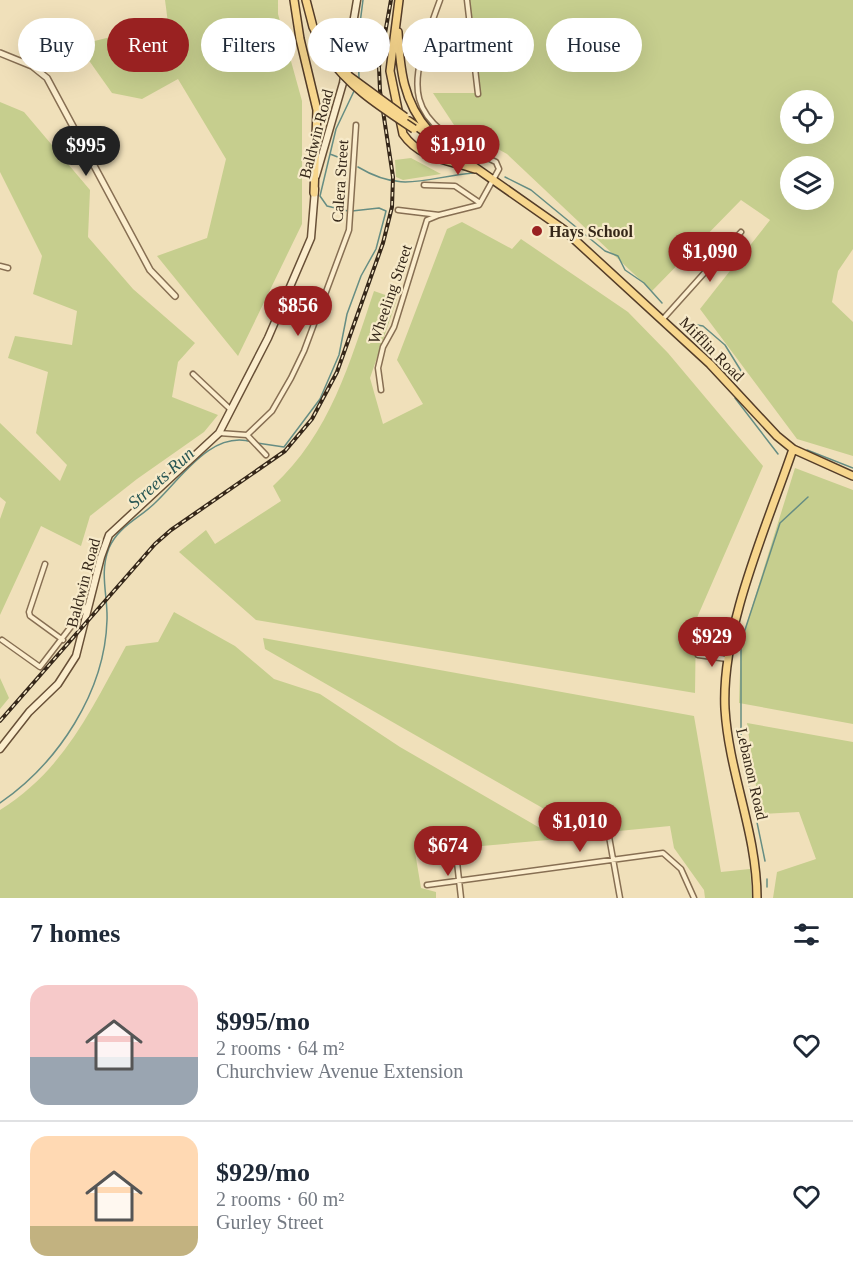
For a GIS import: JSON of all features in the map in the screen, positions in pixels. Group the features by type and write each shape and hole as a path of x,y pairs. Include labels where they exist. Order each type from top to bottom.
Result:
{"main road":[{"path":"294,0 300,39 317,110 315,193"},
{"name":"Mifflin Road","path":"306,0 313,27 327,55 348,82 363,95 414,129 472,164"},
{"name":"Mifflin Road","path":"310,0 328,47 349,76 409,121 557,223 710,363 777,436 793,449 853,476"},
{"name":"Baldwin Road","path":"0,749 29,712 69,670 82,640 103,550 110,535 219,433 229,408 268,338 311,238 315,193 325,141 343,83 357,0"},
{"path":"399,0 398,24 390,71 403,134 416,149 425,154 491,177"},
{"path":"398,24 404,89 418,118 437,139"},
{"name":"Lebanon Road","path":"757,898 755,854 727,730 725,698 728,659 745,591 793,449"}],"street":[{"path":"440,0 422,49 417,87 422,107 441,133 475,154 496,162 499,169 491,177 480,203"},
{"path":"467,0 478,94"},
{"path":"0,53 32,66 47,78 150,270 175,296"},
{"name":"Calera Street","path":"247,435 272,411 304,351 349,230 356,125"},
{"path":"424,184 455,186 480,203"},
{"path":"398,210 439,215 480,203"},
{"name":"Wheeling Street","path":"381,390 378,368 383,347 394,327 427,220 439,215"},
{"path":"663,319 741,232"},
{"path":"0,266 8,268"},
{"path":"193,374 229,408"},
{"path":"219,433 247,435 266,455"},
{"path":"45,564 29,612 30,616 63,640"},
{"path":"2,640 40,667 90,602"},
{"path":"698,655 728,659"},
{"path":"608,831 620,898"},
{"path":"456,853 461,898"},
{"path":"426,885 663,853 681,869 694,898"}],"green space":[{"path":"165,0 278,0 279,18 201,18 201,72 294,72 302,101 302,224 238,356 157,256 207,238 226,159 178,79 142,99 112,93 95,69 95,41 107,38 107,72 189,72 189,18 167,18"},
{"path":"467,0 853,0 853,249 838,271 832,302 853,322 853,456 797,439 700,309 770,220 741,200 652,291 507,154 454,125 433,93 477,93 475,72 534,72 534,18 469,18"},
{"path":"0,102 24,112 90,190 88,237 133,289 195,343 178,362 172,397 218,415 204,432 137,479 90,516 81,546 41,526 0,615 0,519 6,502 0,497 0,423 60,481 67,465 36,433 48,372 8,358 15,336 72,345 77,311 33,294 42,256 0,172"},
{"path":"411,158 441,174 403,180 396,177 395,160"},
{"path":"462,222 512,249 521,239 628,312 668,353 763,466 696,620 695,693 256,620 179,552 206,530 215,544 281,501 273,486 293,466 324,420 347,370 374,291 397,299 370,378 383,424 423,404 397,360 447,229"},
{"path":"795,468 853,490 853,724 739,703 741,642"},
{"path":"174,612 235,646 274,679 320,694 400,747 559,839 415,852 421,888 436,892 436,898 0,898 0,810 22,794 59,757 88,715 126,646 158,642"},
{"path":"263,638 694,716 721,872 750,869 752,898 705,898 704,890 674,848 670,826 588,834 265,649"},
{"path":"0,678 9,698 0,709"},
{"path":"747,723 853,742 853,898 773,898 777,872 816,859 799,812 760,814"}],"waterway":[{"name":"Streets Run","path":"359,79 358,39 363,0"},
{"name":"Streets Run","path":"348,211 327,206 320,196 336,129 355,89"},
{"path":"330,154 348,161"},
{"path":"358,167 388,180 402,182 473,173"},
{"path":"505,177 531,190 605,251 618,256 625,270 644,283 662,303"},
{"name":"Streets Run","path":"257,443 284,447 320,399 339,355 347,314 361,276 376,249 386,211 379,208 352,211"},
{"path":"680,322 703,326 725,345 743,374"},
{"path":"735,398 778,454"},
{"name":"Streets Run","path":"0,803 21,787 59,747 88,699 98,673 104,647 107,620 105,566 113,540 211,449 237,440 252,442"},
{"path":"807,450 853,468"},
{"path":"765,861 741,745 741,642 780,523 808,497"},
{"path":"767,879 767,887"}],"railway":[{"path":"0,721 155,544 171,530 285,451 312,419 337,372 383,243 392,207 393,177 380,91 379,67 391,0"}],"place":[{"name":"Hays School","path":"537,231"}]}
